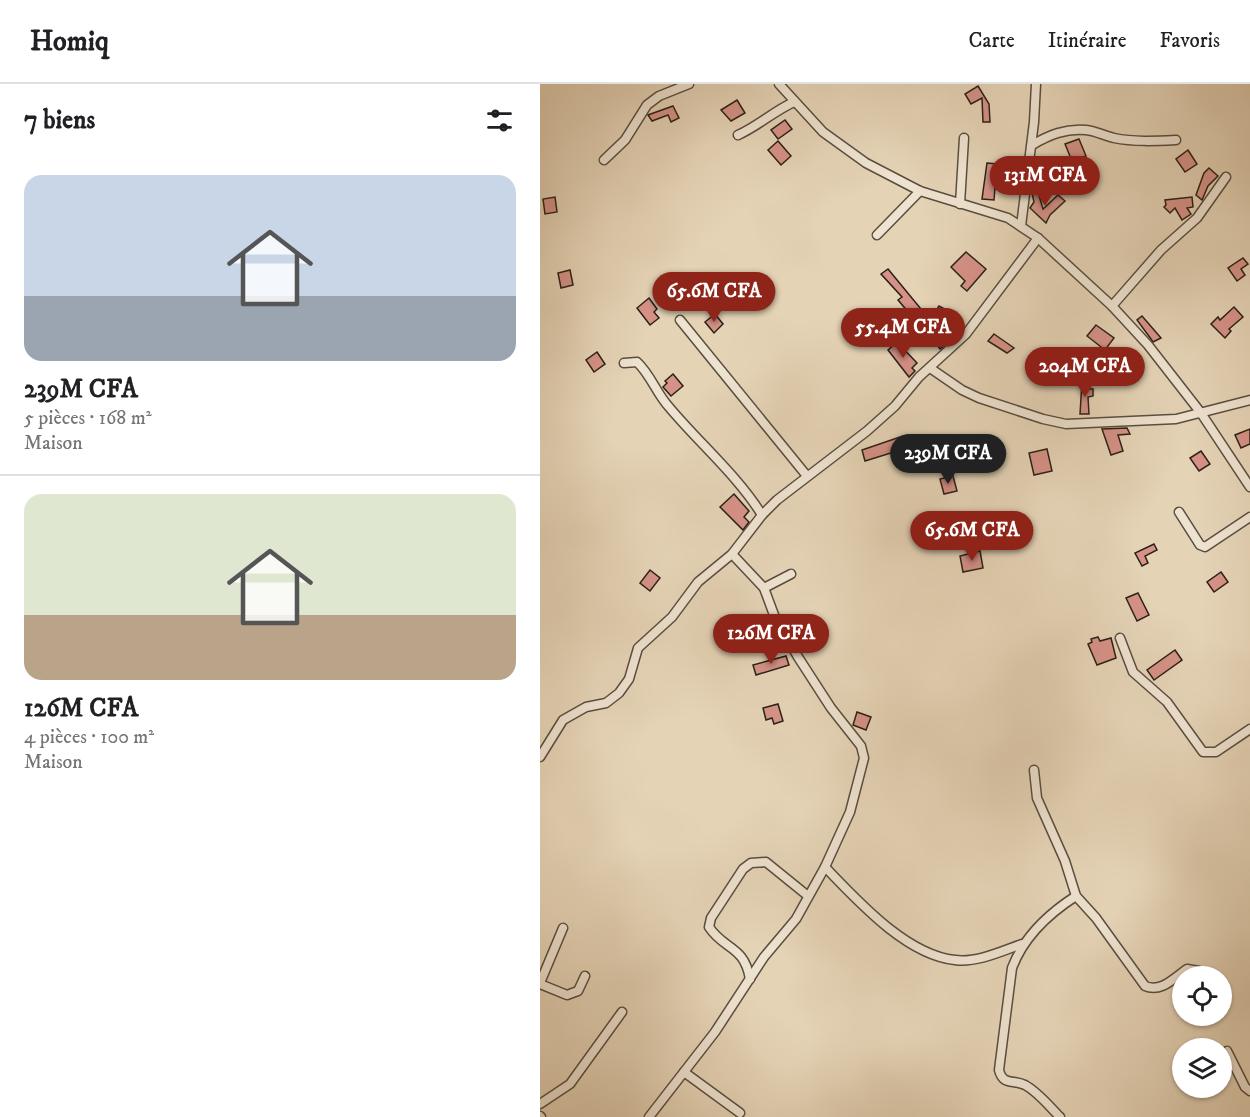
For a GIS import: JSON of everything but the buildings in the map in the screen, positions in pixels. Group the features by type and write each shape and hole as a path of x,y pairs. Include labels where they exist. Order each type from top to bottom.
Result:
{"street":[{"path":"604,160 625,140 647,105 659,96 689,84"},
{"path":"779,84 807,117 841,147 920,191 1008,218 1038,238 1112,306 1148,345 1201,413 1250,487"},
{"path":"1021,226 1032,145 1036,84"},
{"path":"738,135 757,126 778,109 794,102"},
{"path":"1032,145 1048,136 1066,131 1087,130 1114,138 1140,141 1176,140"},
{"path":"960,204 964,138"},
{"path":"1112,306 1161,250 1197,218 1226,177"},
{"path":"878,235 920,191"},
{"path":"540,757 563,720 586,707 606,703 619,693 629,679 638,648 672,617 698,582 732,554 762,515 807,476 867,431 966,334 1038,238"},
{"path":"680,320 807,476"},
{"path":"624,363 637,362 644,368 667,405 726,469 762,515"},
{"path":"930,368 978,398 1066,424 1150,421 1201,413 1250,400"},
{"path":"1179,512 1200,544 1205,547 1250,517"},
{"path":"649,1117 715,1032 764,957 795,918 825,867 850,812 864,758 861,746 831,708 798,657 774,615 764,588 732,554"},
{"path":"764,588 791,574"},
{"path":"1120,638 1133,672 1167,702 1203,752 1216,752 1250,729"},
{"path":"1034,770 1037,798 1065,861 1076,896 1096,918 1145,986 1151,989 1161,987 1172,979"},
{"path":"750,979 745,960 709,927 711,918 743,869 751,863 766,862 808,896"},
{"path":"825,867 875,917 910,942 934,954 956,960 978,958 1022,944"},
{"path":"1060,1117 1032,1089 1022,1083 1007,1082 1001,1078 999,1070 1012,968 1022,944 1061,905 1076,896"},
{"path":"563,928 540,984 561,994 575,994 585,976"},
{"path":"540,1104 570,1084 622,1012"},
{"path":"1232,1061 1245,1087 1250,1091"},
{"path":"684,1072 740,1113"}]}
